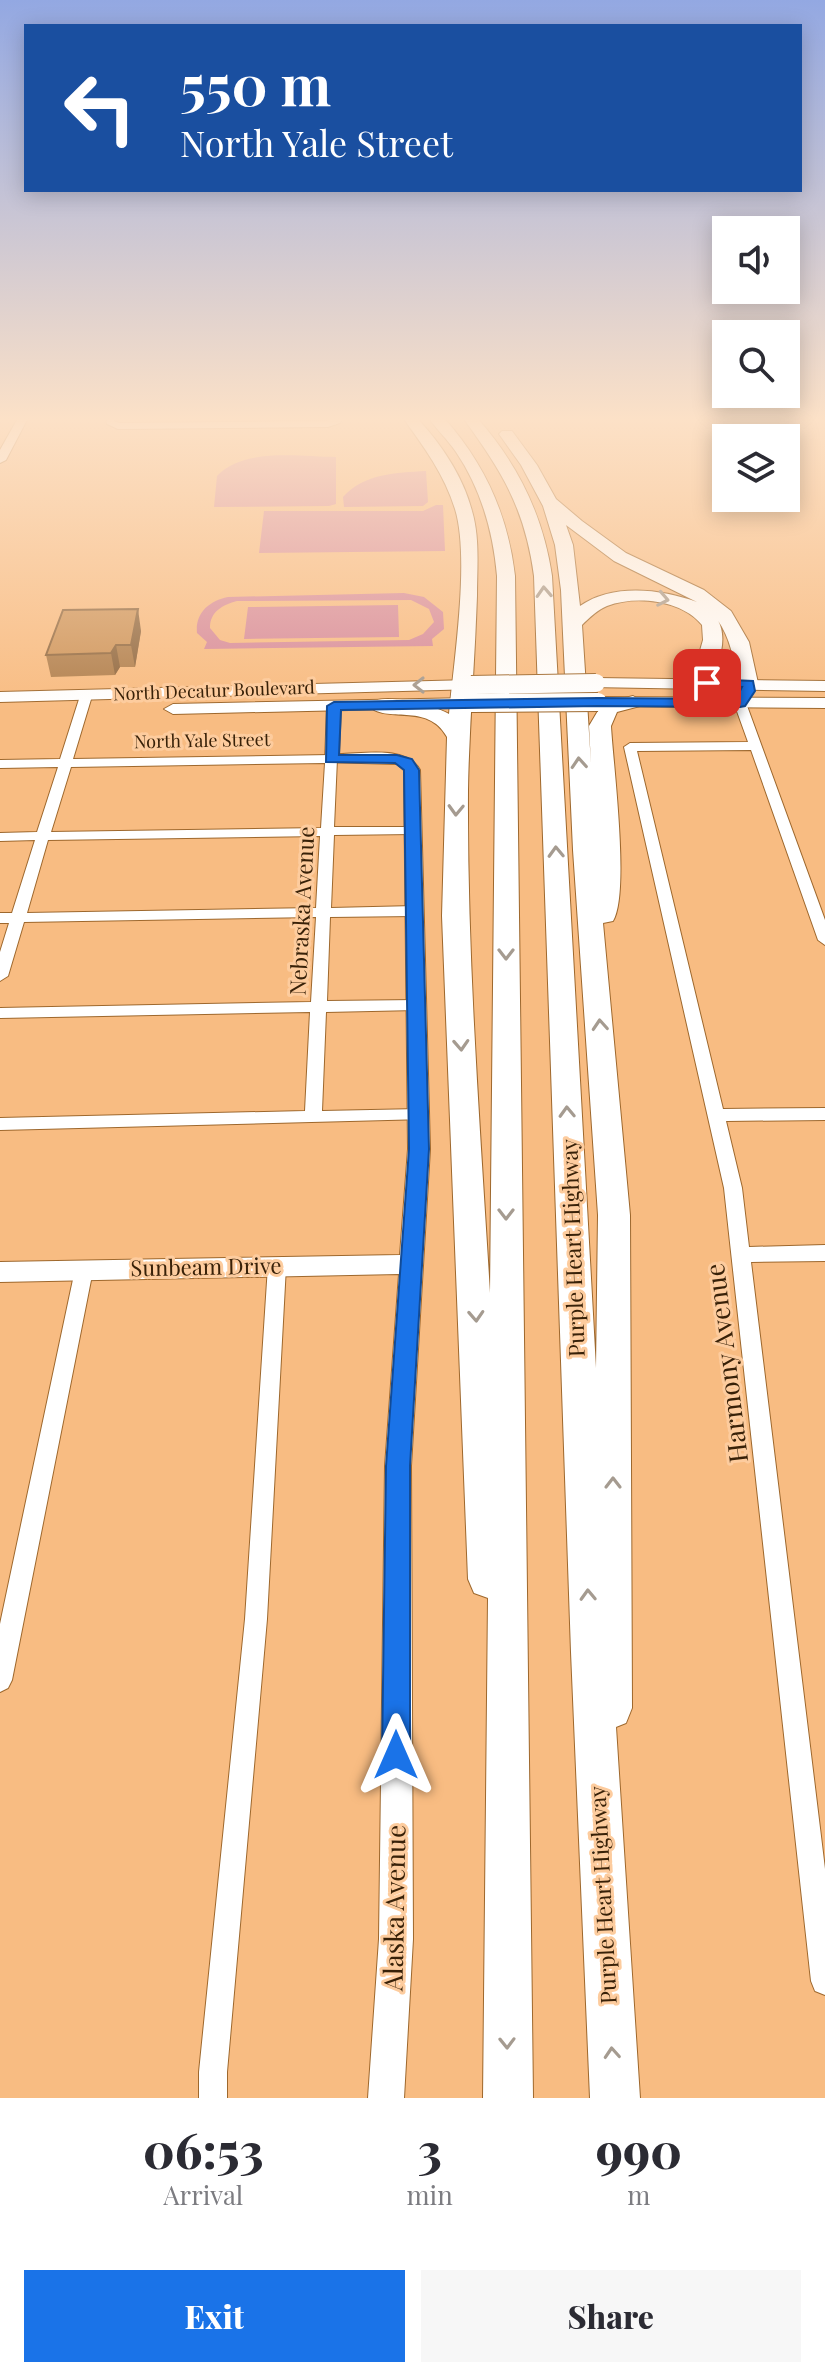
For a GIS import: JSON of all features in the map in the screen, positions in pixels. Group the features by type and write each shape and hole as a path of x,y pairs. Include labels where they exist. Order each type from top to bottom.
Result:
{"highway":[{"path":"463,516 469,544 456,943 507,1988"},
{"path":"476,516 483,534 506,736"},
{"path":"494,516 500,534 506,576 508,2098"},
{"name":"Purple Heart Highway","path":"530,516 543,576 615,2098"},
{"path":"553,516 567,560 614,1215 609,2009"},
{"path":"565,516 610,551 694,592 719,611 737,635 748,683"},
{"path":"571,624 594,605 620,597 660,597 697,610 708,619 713,629 707,661 700,676 680,682"},
{"path":"378,705 440,715 452,725 465,702"},
{"path":"597,980 608,876 600,730 607,710 633,702"}],"main road":[{"path":"597,692 680,682 825,688"},
{"path":"740,703 747,694 748,683"},
{"name":"North Decatur Boulevard","path":"0,712 84,703 338,686 465,702"},
{"path":"740,703 759,696 800,694 825,688"},
{"name":"North Decatur Boulevard","path":"0,697 84,703 334,706 465,702 524,693 597,692"},
{"path":"597,692 633,702 825,703"}],"street":[{"path":"0,976 84,703"},
{"path":"740,703 825,940"},
{"name":"Nebraska Avenue","path":"313,1117 334,706"},
{"name":"Harmony Avenue","path":"756,746 630,747 733,1188 825,1981"},
{"name":"North Yale Street","path":"0,764 331,759 405,761"},
{"name":"Alaska Avenue","path":"386,2098 396,1939 398,1466 420,1115 412,770 405,761"},
{"path":"0,837 413,830"},
{"path":"0,918 415,911"},
{"path":"0,1013 417,1005"},
{"path":"716,1115 825,1114"},
{"path":"0,1124 420,1115"},
{"path":"740,1255 825,1253"},
{"name":"Sunbeam Drive","path":"0,1272 413,1264"},
{"path":"213,2098 256,1619 277,1266"},
{"path":"0,1680 84,1270"}],"shaded area":[{"path":"263,516 443,516 445,551 259,553"},
{"path":"404,593 424,597 443,612 444,629 432,639 433,646 204,649 207,642 197,633 198,620 209,605 228,597","holes":["411,600 429,609 434,622 423,634 409,640 230,643 220,640 210,628 212,617 218,610 237,601"]},
{"path":"398,605 399,637 244,639 248,607"}],"building":[{"path":"138,609 131,645 116,645 111,653 46,655 63,610"}],"route":[{"path":"396,1755 398,1466 418,1191 420,1097 412,770 407,762 397,759 331,759 334,706 740,703 748,691 748,683 707,683"}]}
